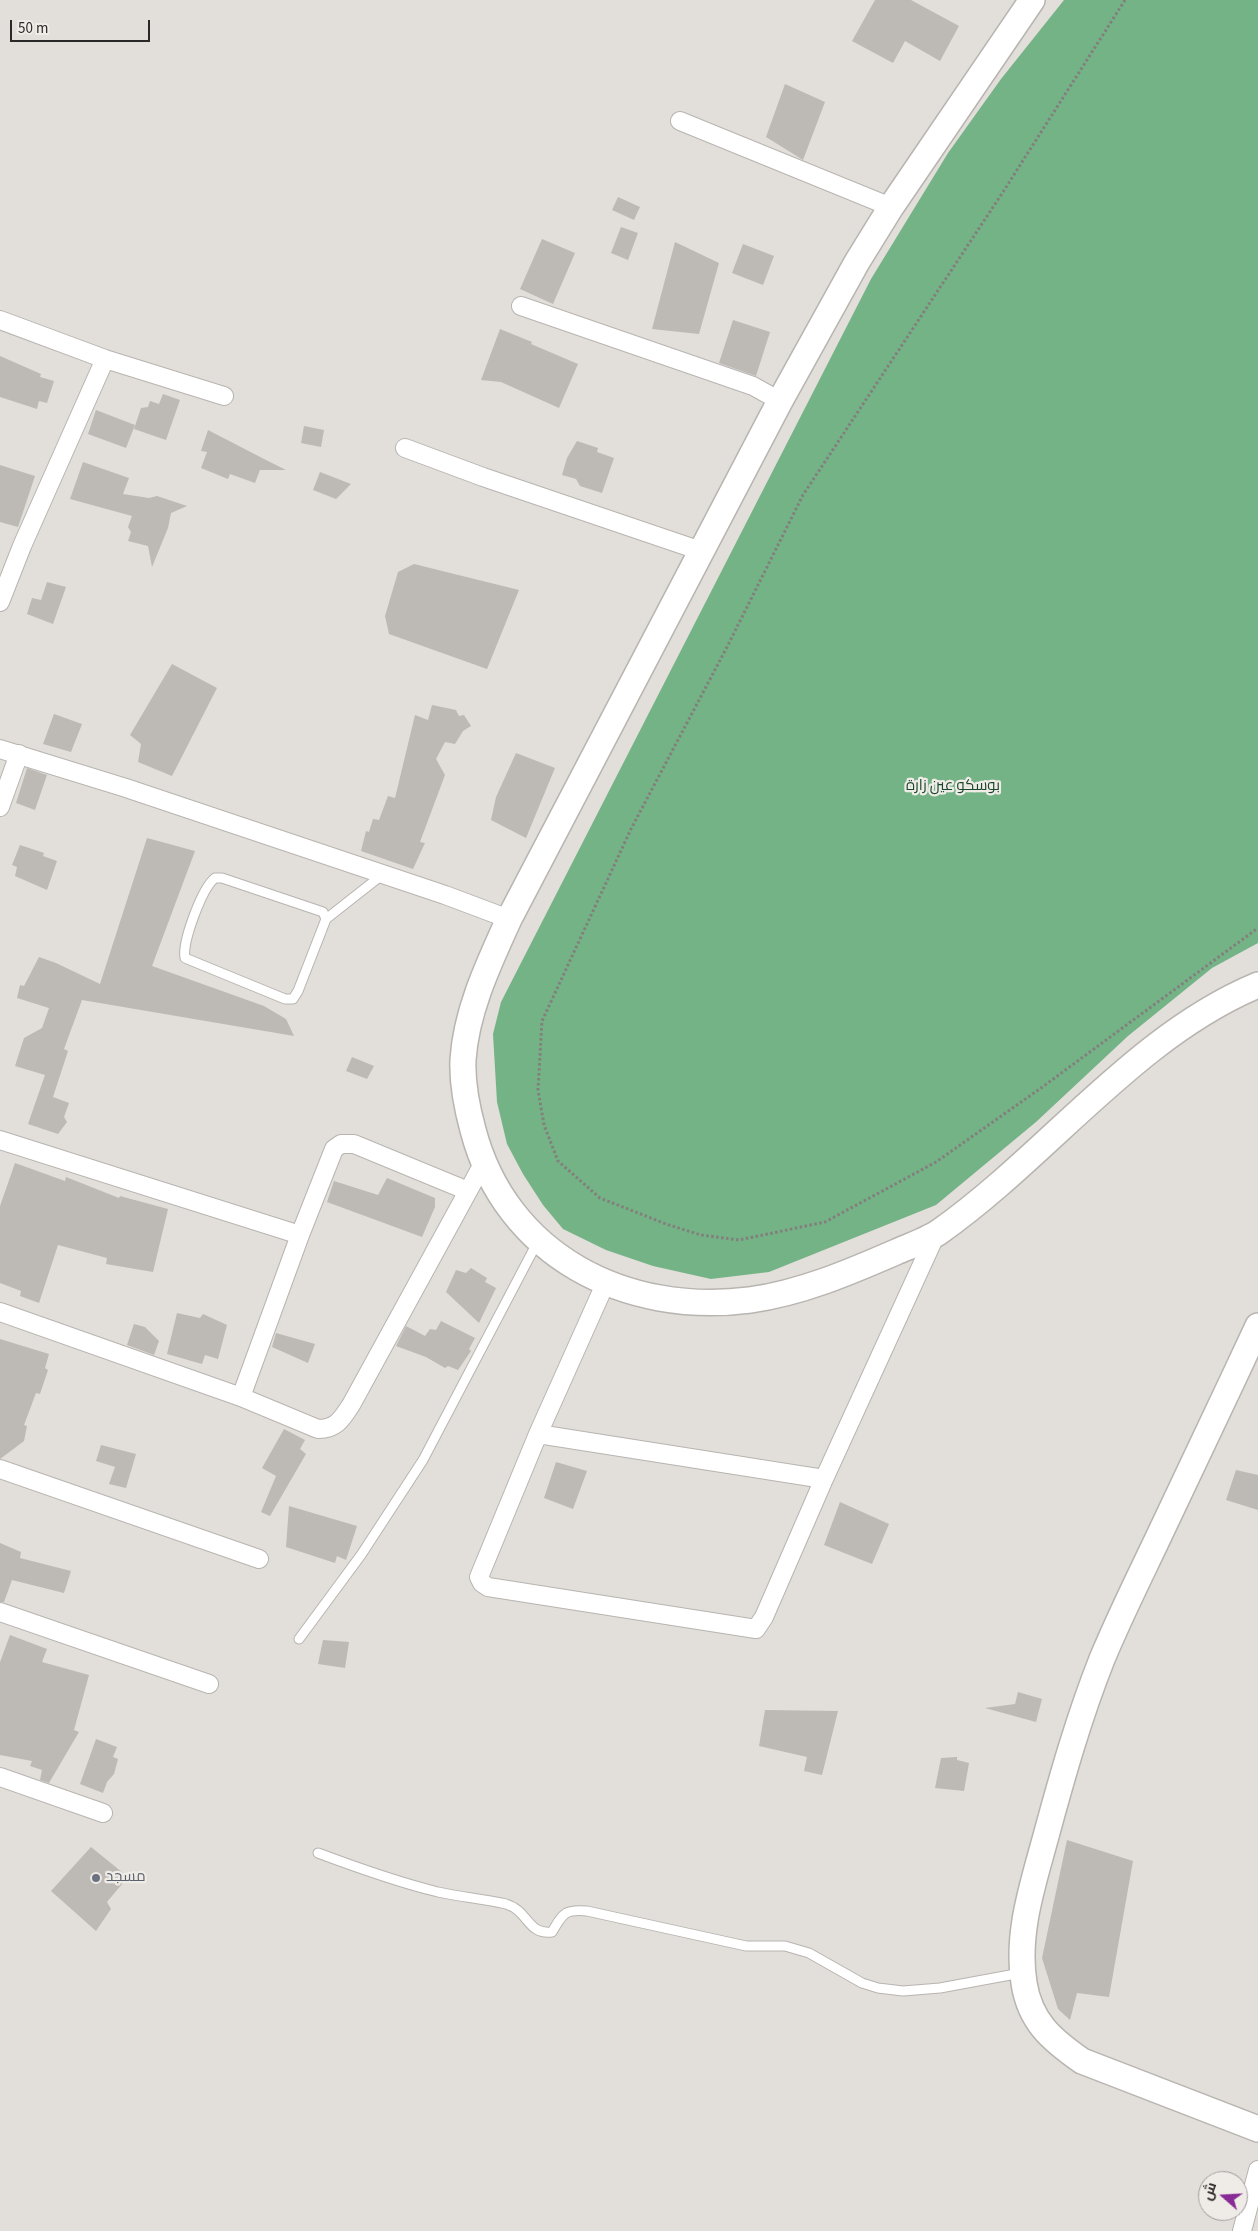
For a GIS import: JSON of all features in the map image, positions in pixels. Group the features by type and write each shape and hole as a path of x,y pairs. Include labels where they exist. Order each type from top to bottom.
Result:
{"main road":[{"path":"1032,0 891,207 780,401 509,919 485,972 471,1017 463,1060 466,1105 477,1145 498,1192 515,1217 538,1240 561,1258 606,1282 632,1293 670,1301 706,1303 752,1300 829,1280 936,1234 982,1199 1169,1036 1230,998 1258,985"},
{"path":"1258,1326 1126,1605 1102,1660 1074,1739 1035,1876 1024,1920 1022,1955 1023,1973 1030,2006 1044,2030 1082,2061 1258,2129"}],"street":[{"path":"680,121 891,207"},
{"path":"521,306 753,386 780,401"},
{"path":"0,320 105,359 224,396"},
{"path":"0,602 22,546 105,359"},
{"path":"405,448 483,477 702,551"},
{"path":"0,749 445,895 509,919"},
{"path":"0,807 19,754"},
{"path":"0,1140 300,1235"},
{"path":"241,1397 300,1235 334,1149 341,1144 354,1144 468,1191"},
{"path":"0,1312 241,1397 318,1429 330,1429 341,1421 484,1162"},
{"path":"606,1282 538,1434 479,1577 482,1583 488,1587 756,1629 764,1617 824,1478 936,1234"},
{"path":"538,1434 824,1478"},
{"path":"0,1469 259,1559"},
{"path":"0,1612 209,1684"},
{"path":"0,1777 103,1813"},
{"path":"1242,2231 1258,2170"}],"lane":[{"path":"326,919 322,912 316,908 222,878 215,878 206,887 186,945 185,958 285,999 293,999 298,991 326,919 382,874"},
{"path":"299,1639 361,1555 423,1460 538,1240"},
{"path":"318,1853 369,1872 437,1891 506,1904 521,1912 533,1928 542,1933 552,1932 564,1913 574,1910 587,1911 746,1946 785,1946 817,1957 862,1983 878,1988 903,1991 940,1988 1023,1973"}],"path":[{"path":"1125,0 1003,192 803,495 727,647 631,829 542,1021 538,1090 544,1125 558,1161 600,1198 666,1224 701,1235 739,1240 825,1222 936,1162 1041,1088 1258,928"}],"green space":[{"name":"بوسكو عين زارة","path":"1064,0 1258,0 1258,943 1212,968 1128,1036 1036,1122 936,1205 769,1272 711,1279 653,1266 606,1250 563,1229 543,1205 507,1144 497,1102 493,1034 501,1002 871,279 948,153 1001,79"}],"building":[{"path":"875,0 911,0 959,26 940,61 905,41 893,63 852,41"},
{"path":"785,84 825,102 803,160 766,137"},
{"path":"618,197 640,207 634,220 612,210"},
{"path":"621,227 638,233 628,260 611,253"},
{"path":"542,239 575,253 553,304 520,289"},
{"path":"675,242 719,263 699,334 652,329"},
{"path":"743,244 774,256 763,285 732,273"},
{"path":"733,320 770,332 756,376 719,363"},
{"path":"500,329 578,364 559,408 501,382 481,380"},
{"path":"0,356 41,374 40,377 54,381 47,403 39,401 37,409 0,397"},
{"path":"163,394 180,400 166,440 134,429 141,408 148,407 150,401 159,404"},
{"path":"96,410 135,425 126,448 88,434"},
{"path":"304,426 324,430 321,447 301,443"},
{"path":"208,430 286,470 260,470 255,483 230,474 228,479 201,468 207,452 201,451"},
{"path":"577,441 598,448 597,452 614,458 602,493 580,486 576,479 562,475 567,458"},
{"path":"83,462 129,478 123,494 149,498 157,496 187,506 171,513 168,528 152,567 148,546 128,541 131,532 128,527 132,516 70,499"},
{"path":"0,465 35,476 18,527 0,522"},
{"path":"320,472 351,484 336,499 313,490"},
{"path":"414,564 519,590 487,669 389,634 385,616 398,572"},
{"path":"47,582 66,587 53,624 27,614 32,598 41,600"},
{"path":"172,664 217,688 172,776 138,762 141,744 130,735"},
{"path":"432,705 456,710 459,716 464,715 471,726 463,731 455,744 445,742 436,759 445,775 420,842 425,843 413,869 361,851 366,831 369,832 373,819 379,820 388,796 395,798 415,715 428,720"},
{"path":"54,714 82,724 71,752 43,744"},
{"path":"516,753 555,768 526,838 491,820 496,797"},
{"path":"27,768 47,775 35,810 16,803"},
{"path":"147,838 195,851 152,966 264,1006 286,1019 294,1036 82,1000 64,1049 68,1051 53,1097 69,1103 64,1117 67,1122 58,1134 28,1124 45,1075 15,1066 24,1038 42,1028 49,1008 17,998 20,985 24,986 39,957 100,984"},
{"path":"20,845 44,853 43,856 57,861 47,890 15,876 17,867 12,865"},
{"path":"352,1057 374,1066 367,1079 346,1071"},
{"path":"15,1163 65,1181 66,1177 119,1198 120,1196 168,1209 153,1272 106,1264 107,1258 58,1245 39,1303 20,1296 21,1291 0,1283 0,1206"},
{"path":"387,1178 435,1198 435,1207 422,1237 327,1202 334,1181 378,1195"},
{"path":"471,1268 487,1278 485,1282 496,1288 479,1323 446,1292 456,1270 466,1273"},
{"path":"177,1313 200,1318 203,1314 227,1325 218,1359 205,1355 202,1364 167,1354"},
{"path":"441,1321 475,1338 469,1349 471,1351 458,1370 448,1366 445,1368 426,1357 396,1346 406,1326 425,1336 430,1329 436,1330"},
{"path":"134,1324 145,1327 159,1341 154,1355 127,1345"},
{"path":"276,1333 315,1344 308,1363 272,1347"},
{"path":"0,1339 49,1354 45,1368 48,1370 40,1394 36,1393 24,1425 27,1426 24,1441 0,1459"},
{"path":"284,1429 305,1440 300,1449 306,1454 270,1516 261,1512 276,1476 262,1468"},
{"path":"101,1445 136,1454 126,1488 109,1484 115,1467 96,1461"},
{"path":"556,1462 587,1471 573,1509 544,1498"},
{"path":"1236,1470 1258,1475 1258,1510 1226,1500"},
{"path":"840,1502 889,1524 872,1564 824,1545"},
{"path":"289,1506 357,1526 346,1560 337,1556 335,1563 286,1547"},
{"path":"0,1543 21,1552 20,1558 71,1571 64,1593 12,1580 4,1602 0,1602"},
{"path":"10,1635 47,1649 42,1662 89,1675 74,1730 79,1732 49,1783 40,1780 42,1770 30,1766 32,1761 0,1755 0,1662"},
{"path":"323,1640 349,1642 345,1668 318,1664"},
{"path":"1018,1692 1042,1699 1036,1722 985,1708 1015,1704"},
{"path":"765,1710 838,1711 822,1775 804,1771 807,1757 759,1746"},
{"path":"96,1739 117,1747 113,1757 118,1759 114,1774 107,1782 103,1793 80,1784"},
{"path":"957,1757 957,1760 969,1763 964,1791 935,1788 941,1758"},
{"path":"1067,1840 1133,1861 1109,1997 1077,1993 1070,2020 1058,2009 1042,1958"},
{"path":"91,1847 128,1877 107,1902 111,1909 96,1931 51,1891"}],"place":[{"name":"مسجد","path":"96,1878"}]}
